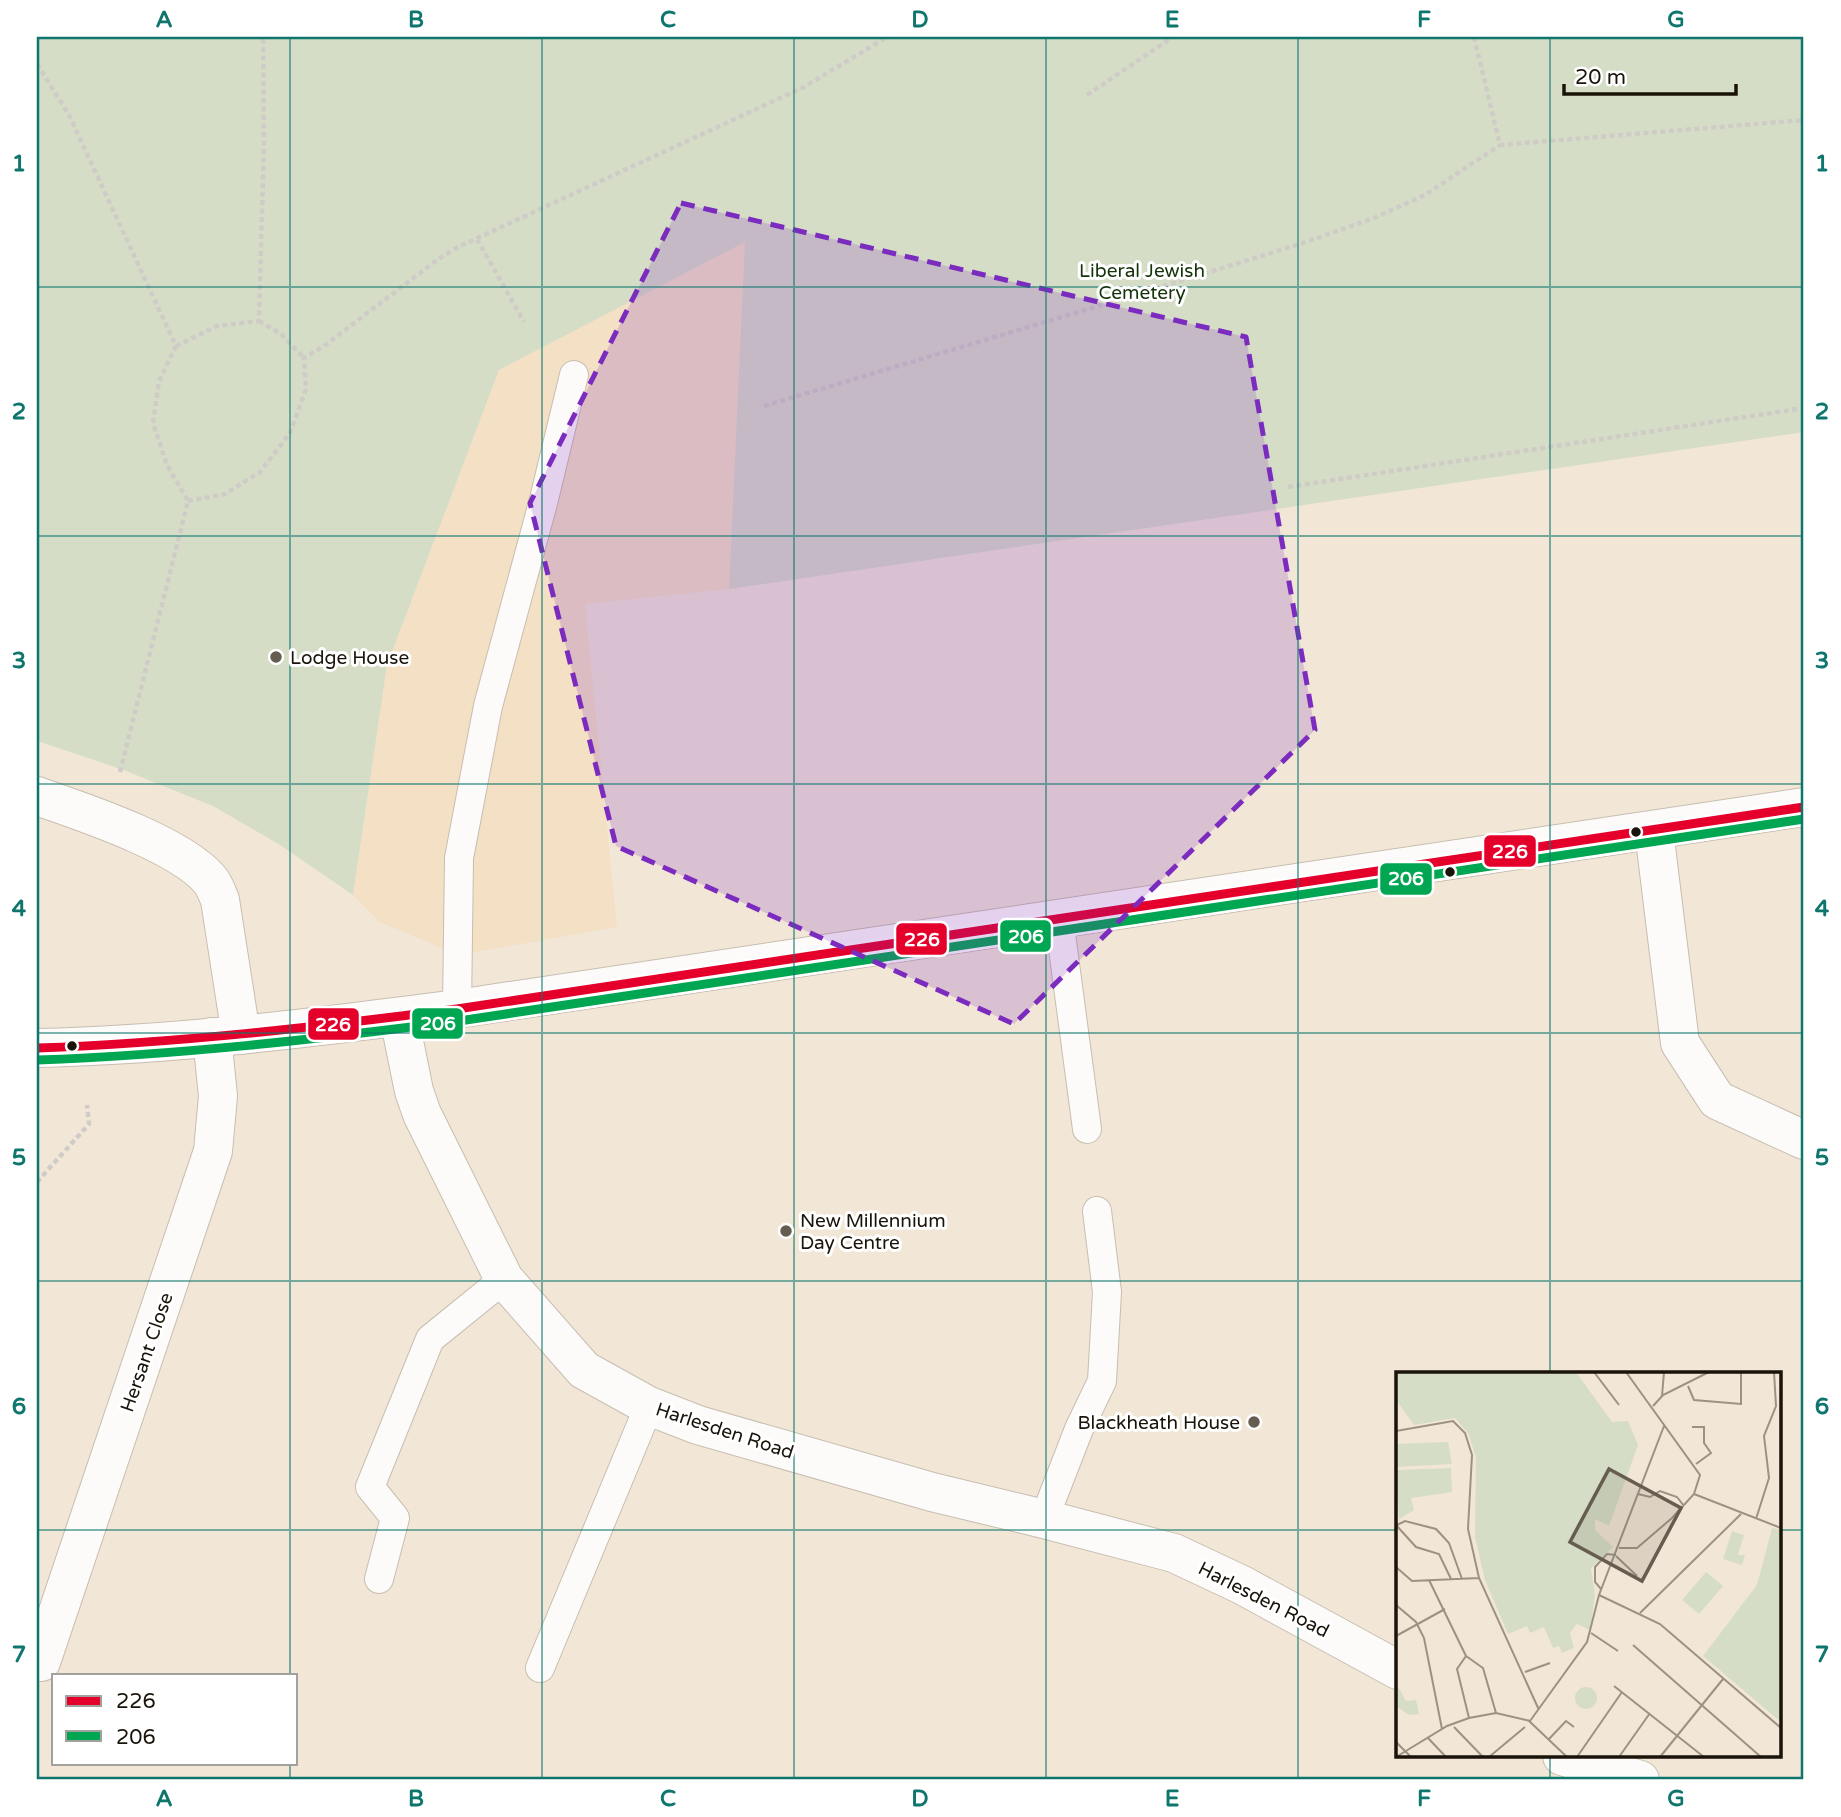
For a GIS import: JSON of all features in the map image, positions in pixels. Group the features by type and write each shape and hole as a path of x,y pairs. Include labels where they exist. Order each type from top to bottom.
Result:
{"street":[{"path":"37,796 132,832 172,852 199,869 213,883 220,900 227,1036"},
{"path":"37,1048 227,1036 399,1017 1804,807"},
{"path":"1654,831 1680,1043 1717,1100 1804,1140"},
{"name":"Harlesden Road","path":"399,1017 414,1091 422,1114 504,1279 584,1370 649,1406 698,1425 932,1492 1174,1553 1242,1585 1396,1669"},
{"name":"Hersant Close","path":"41,1662 214,1151 218,1096 227,1036"},
{"path":"1568,1758 1640,1780"}],"lane":[{"path":"457,1009 459,858 488,706 543,503 574,375"},
{"path":"1059,919 1087,1129"},
{"path":"1044,1519 1079,1429 1102,1381 1107,1292 1097,1211"},
{"path":"379,1579 395,1518 370,1487 430,1339 504,1279"},
{"path":"540,1668 649,1406"}],"path":[{"path":"259,321 264,141 263,37"},
{"path":"304,358 324,346 436,260 804,87 887,37"},
{"path":"1087,95 1173,37"},
{"path":"1474,37 1500,145"},
{"path":"37,64 69,116 176,346"},
{"path":"764,406 1103,305 1303,243 1374,218 1425,195 1500,145 1804,120"},
{"path":"477,239 524,322"},
{"path":"102,821 121,769 188,501 167,465 153,423 159,381 176,346 217,326 259,321 281,334 304,358 306,389 290,433 260,472 225,494 188,501"},
{"path":"1288,486 1804,408"},
{"path":"37,1182 89,1124 87,1105"}],"highlighted area":[{"path":"681,203 1246,337 1315,730 1014,1024 616,846 530,503"}],"shaded area":[{"path":"746,241 729,589 585,604 617,927 458,955 380,922 353,895 387,665 499,370"}],"green space":[{"name":"Liberal Jewish Cemetery","path":"37,37 1804,37 1804,432 729,589 745,242 499,370 387,665 353,895 280,845 213,806 121,769 37,741"}],"transit line":[{"name":"226","path":"37,1048 247,1033 457,1009 1804,807"},
{"name":"206","path":"37,1060 248,1045 459,1021 1804,819"}],"place":[{"name":"Lodge House","path":"276,657"},
{"name":"New Millennium Day Centre","path":"786,1231"},
{"name":"Blackheath House","path":"1254,1422"}]}
